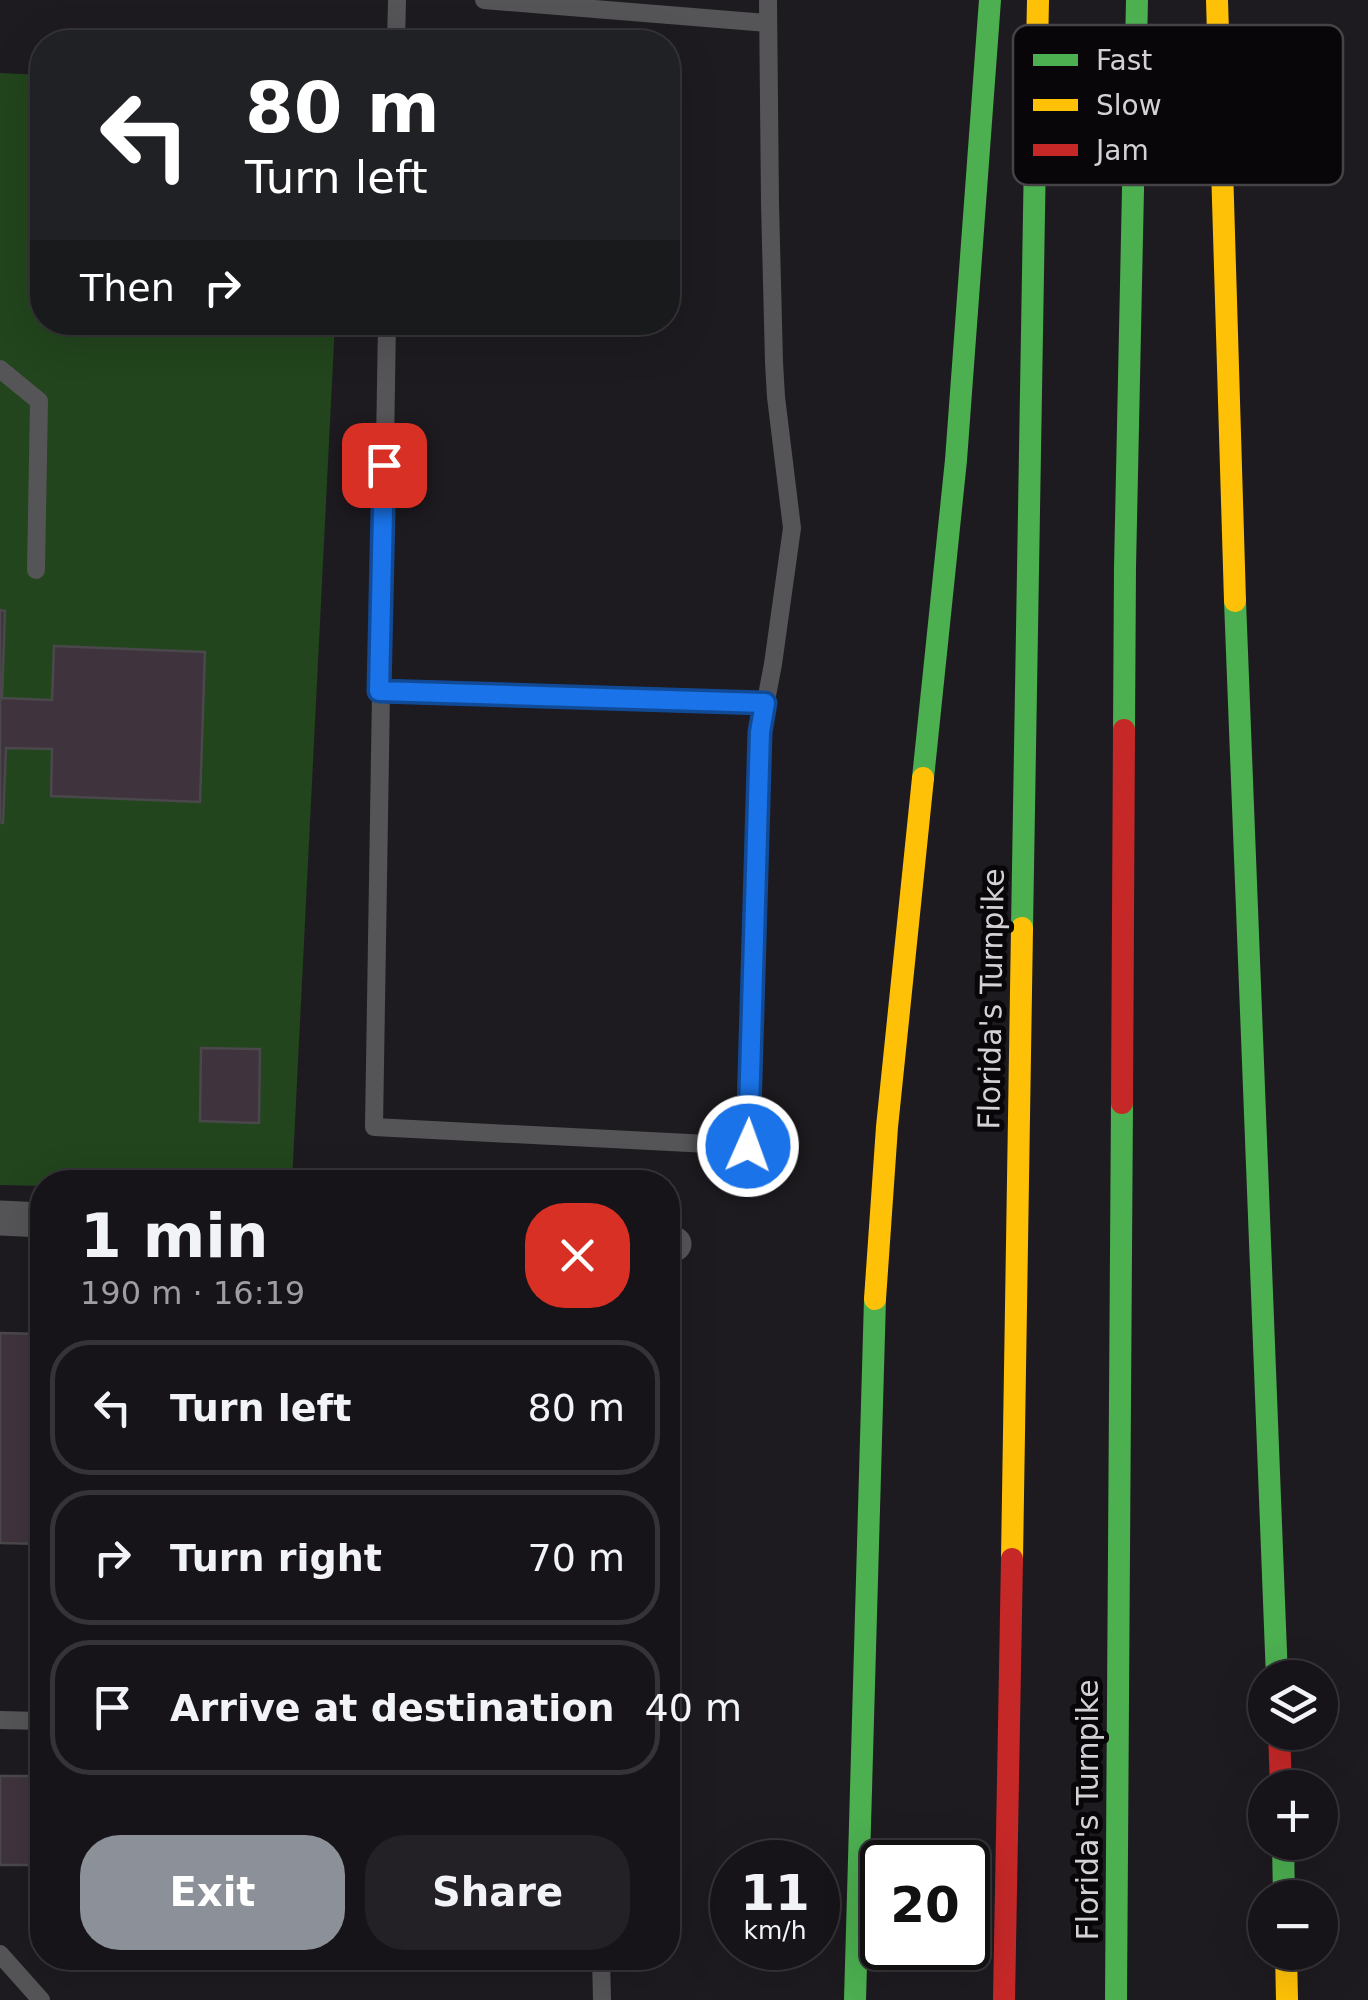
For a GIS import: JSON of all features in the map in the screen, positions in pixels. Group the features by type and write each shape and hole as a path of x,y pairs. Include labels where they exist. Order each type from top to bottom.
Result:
{"highway":[{"path":"855,2000 876,1287 887,1127 956,460 990,0"},
{"name":"Florida's Turnpike","path":"1038,0 1038,25"},
{"name":"Florida's Turnpike","path":"1136,0 1136,25"},
{"path":"1216,0 1217,25"},
{"name":"Florida's Turnpike","path":"1004,2000 1035,185"},
{"name":"Florida's Turnpike","path":"1116,2000 1125,588 1133,185"},
{"path":"1222,185 1236,654 1276,1660"},
{"path":"1287,1970 1288,2000"}],"street":[{"path":"0,1218 30,1219"}],"lane":[{"path":"396,30 397,0"},
{"path":"484,0 768,23"},
{"path":"387,335 374,1127 748,1146 760,732 792,528 776,397 768,0"},
{"path":"0,368 38,401 36,570"},
{"path":"379,691 765,703"},
{"path":"0,1720 30,1721"},
{"path":"0,1954 41,2000"},
{"path":"601,1970 602,2000"}],"green space":[{"path":"0,73 30,74 30,335 334,335 293,1170 30,1170 30,1186 0,1185"}],"building":[{"path":"0,610 5,611 2,698 52,700 54,646 205,652 200,802 51,796 52,749 6,748 3,823 0,822"},
{"path":"201,1048 260,1049 259,1123 200,1121"},
{"path":"0,1333 30,1334 30,1544 0,1543"},
{"path":"0,1776 30,1776 30,1865 0,1865"}],"traffic: fast":[{"path":"923,778 956,460 990,0"},
{"path":"1136,25 1137,0"},
{"path":"1022,928 1034,185"},
{"path":"1124,730 1133,185"},
{"path":"1235,601 1276,1660"},
{"path":"1116,2000 1122,1103"},
{"path":"855,2000 875,1299"},
{"path":"1283,1860 1284,1880"}],"traffic: slow":[{"path":"1038,0 1038,25"},
{"path":"1217,0 1218,25"},
{"path":"1223,185 1235,601"},
{"path":"875,1299 887,1127 923,778"},
{"path":"1012,1559 1022,928"},
{"path":"1286,1970 1287,2000"}],"traffic: jam":[{"path":"1122,1103 1124,730"},
{"path":"1004,2000 1012,1559"},
{"path":"1280,1750 1280,1770"}],"route":[{"path":"384,465 379,691 765,703 760,732 748,1146"}]}
